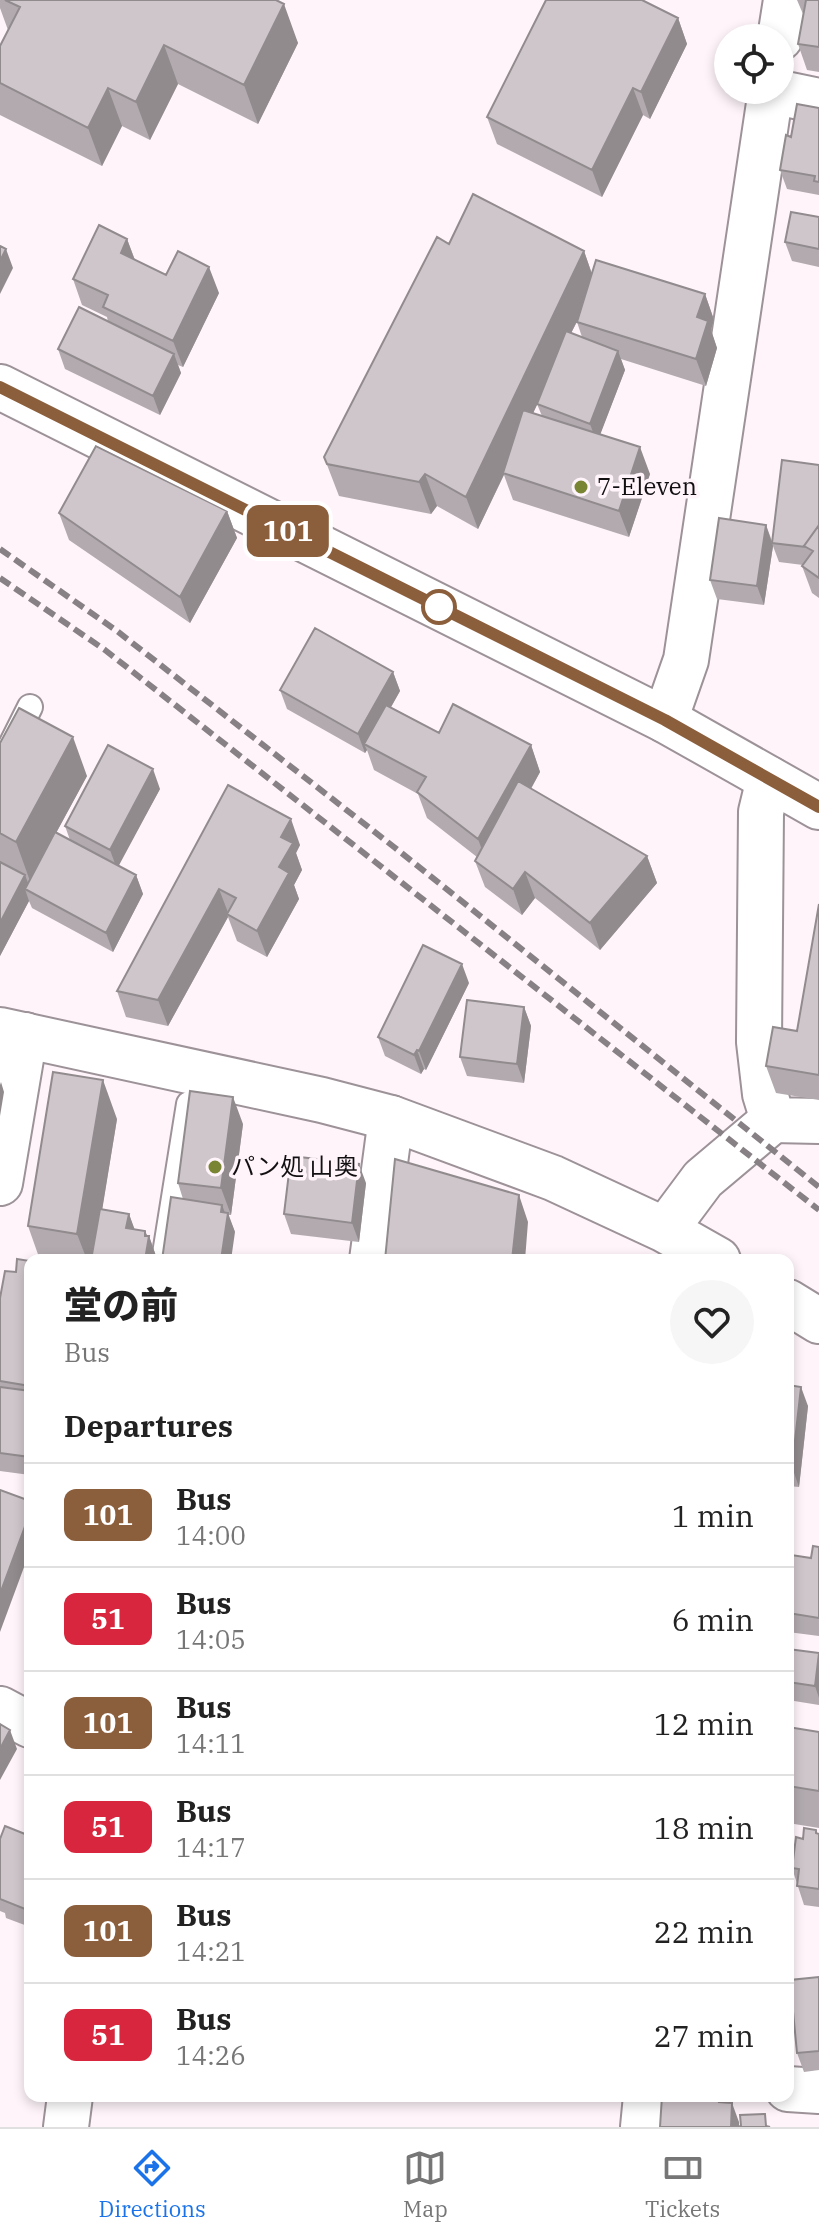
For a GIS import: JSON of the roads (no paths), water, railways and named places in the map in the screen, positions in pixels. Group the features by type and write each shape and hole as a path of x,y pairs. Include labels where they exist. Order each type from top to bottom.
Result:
{"main road":[{"path":"782,24 786,0"},
{"path":"794,96 819,101"},
{"path":"665,720 686,660 769,104"},
{"path":"0,387 665,720 819,807"},
{"path":"769,779 761,812 759,1042 765,1094 773,1120"},
{"path":"0,1183 12,1032 391,1118 553,1178 665,1230 707,1254"},
{"path":"373,1254 391,1118"},
{"path":"665,1230 703,1179 773,1120 819,1121"},
{"path":"794,1306 819,1321"},
{"path":"0,1709 24,1722"},
{"path":"794,2089 819,2091"},
{"path":"66,2127 69,2102"},
{"path":"643,2127 645,2102"}],"lane":[{"path":"0,767 30,707"},
{"path":"165,1254 194,1072"}],"railway":[{"path":"0,549 117,631 394,847 819,1187"},
{"path":"0,578 105,650 819,1210"}],"place":[{"name":"7-Eleven","path":"581,487"},
{"name":"パン処 山奥","path":"215,1167"}]}
